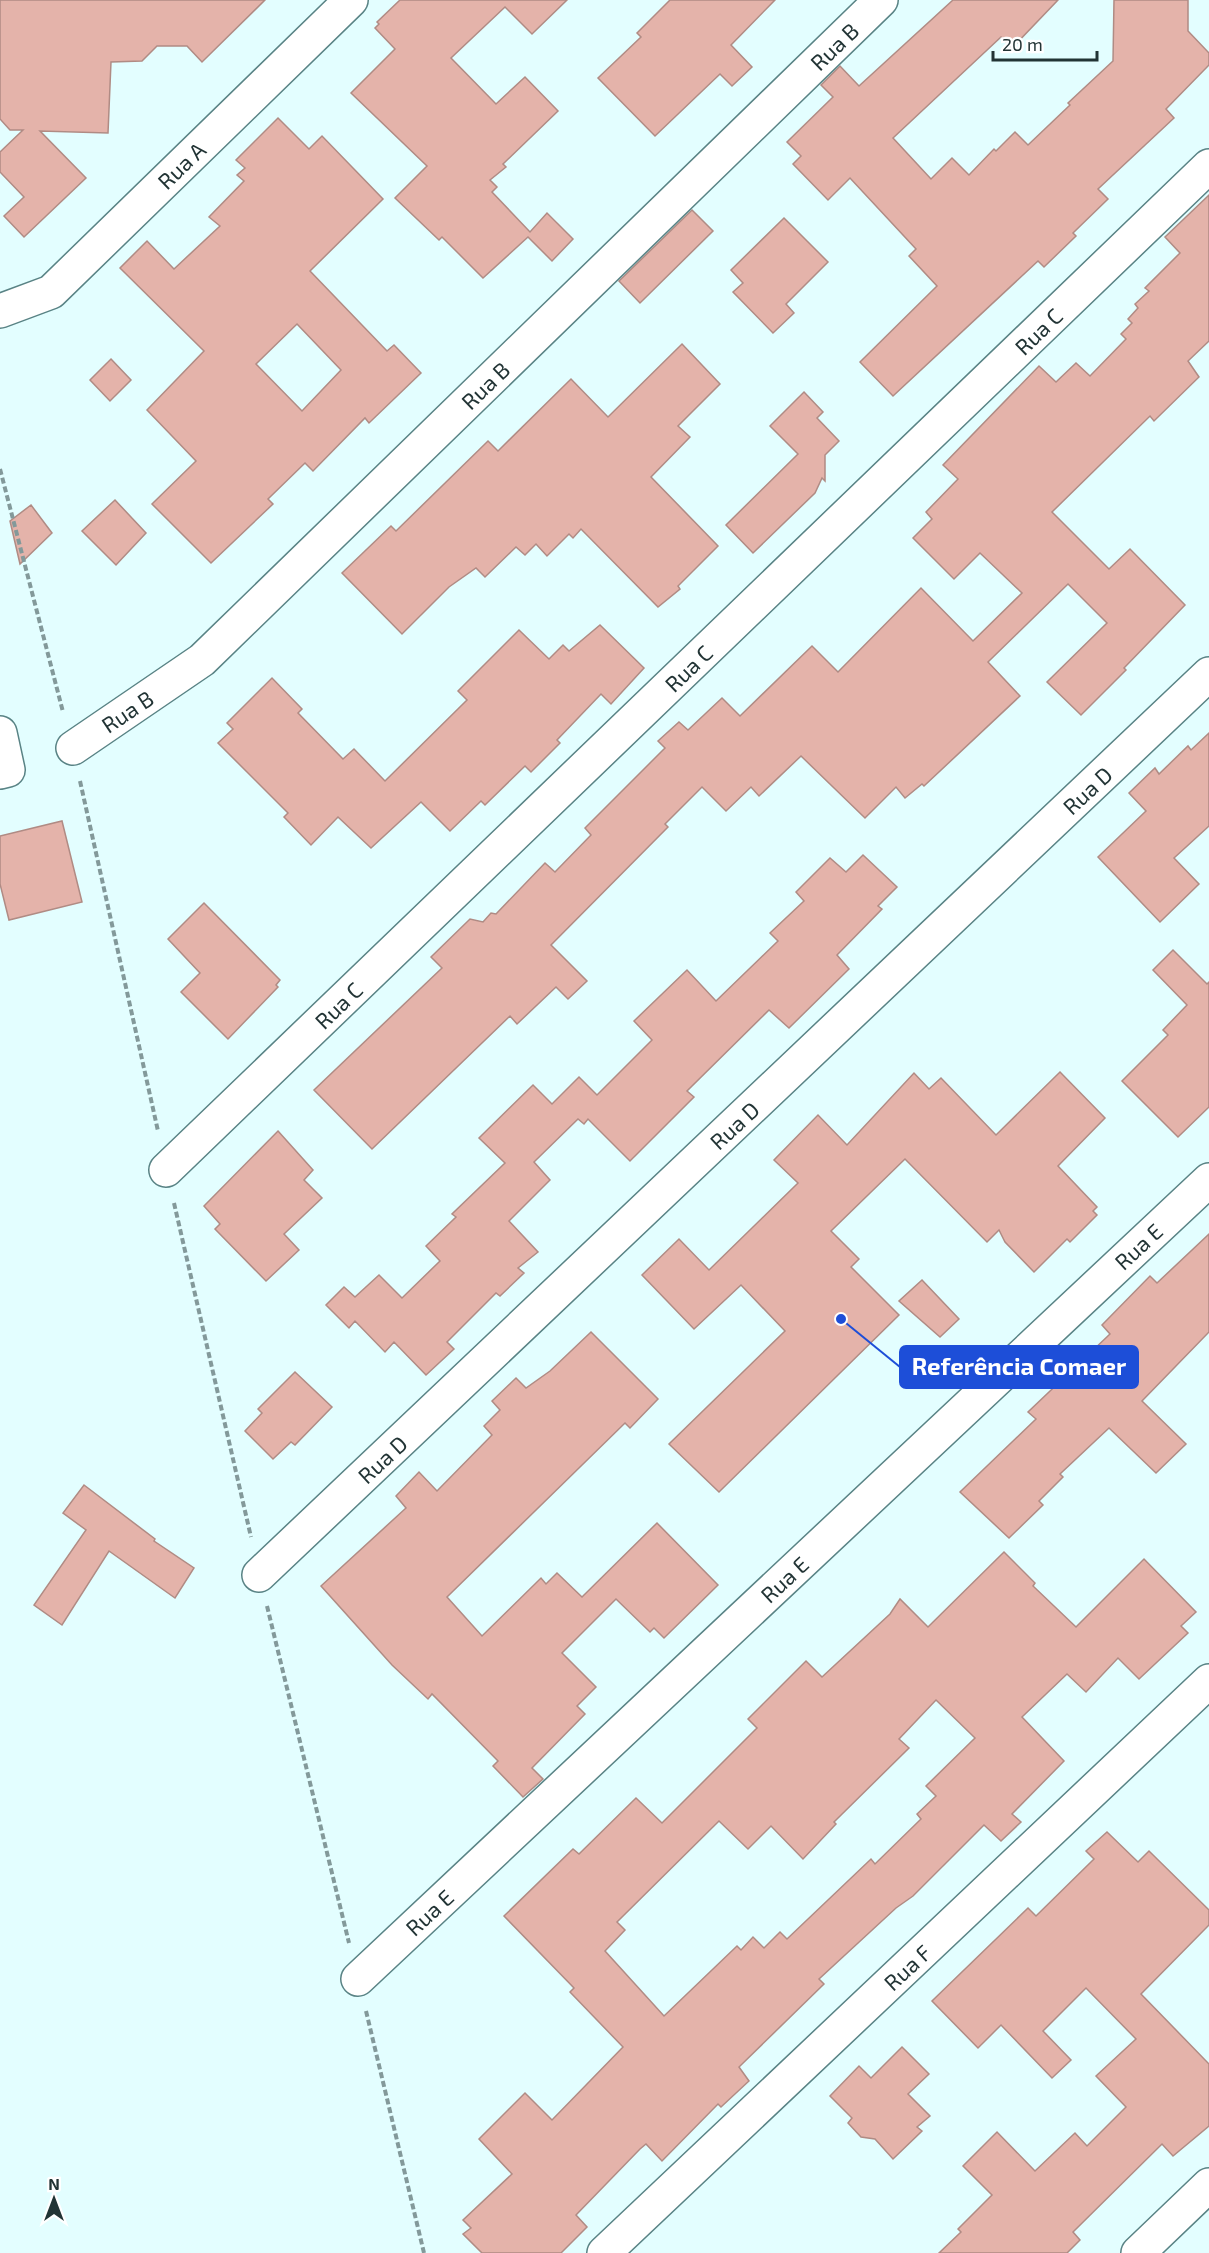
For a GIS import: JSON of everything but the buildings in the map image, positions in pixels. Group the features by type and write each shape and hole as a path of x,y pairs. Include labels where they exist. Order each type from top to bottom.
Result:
{"street":[{"name":"Rua A","path":"0,311 51,292 351,0"},
{"name":"Rua B","path":"73,748 202,660 881,0"},
{"name":"Rua C","path":"166,1170 1209,166"},
{"name":"Rua D","path":"260,1575 1209,674"},
{"path":"0,733 8,770 0,772"},
{"name":"Rua E","path":"358,1979 1209,1180"},
{"name":"Rua F","path":"604,2253 1209,1681"},
{"path":"1138,2253 1209,2185"}],"path":[{"path":"0,469 73,748 166,1170 260,1575 424,2253"}],"place":[{"name":"Referência Comaer","path":"841,1319"}]}
